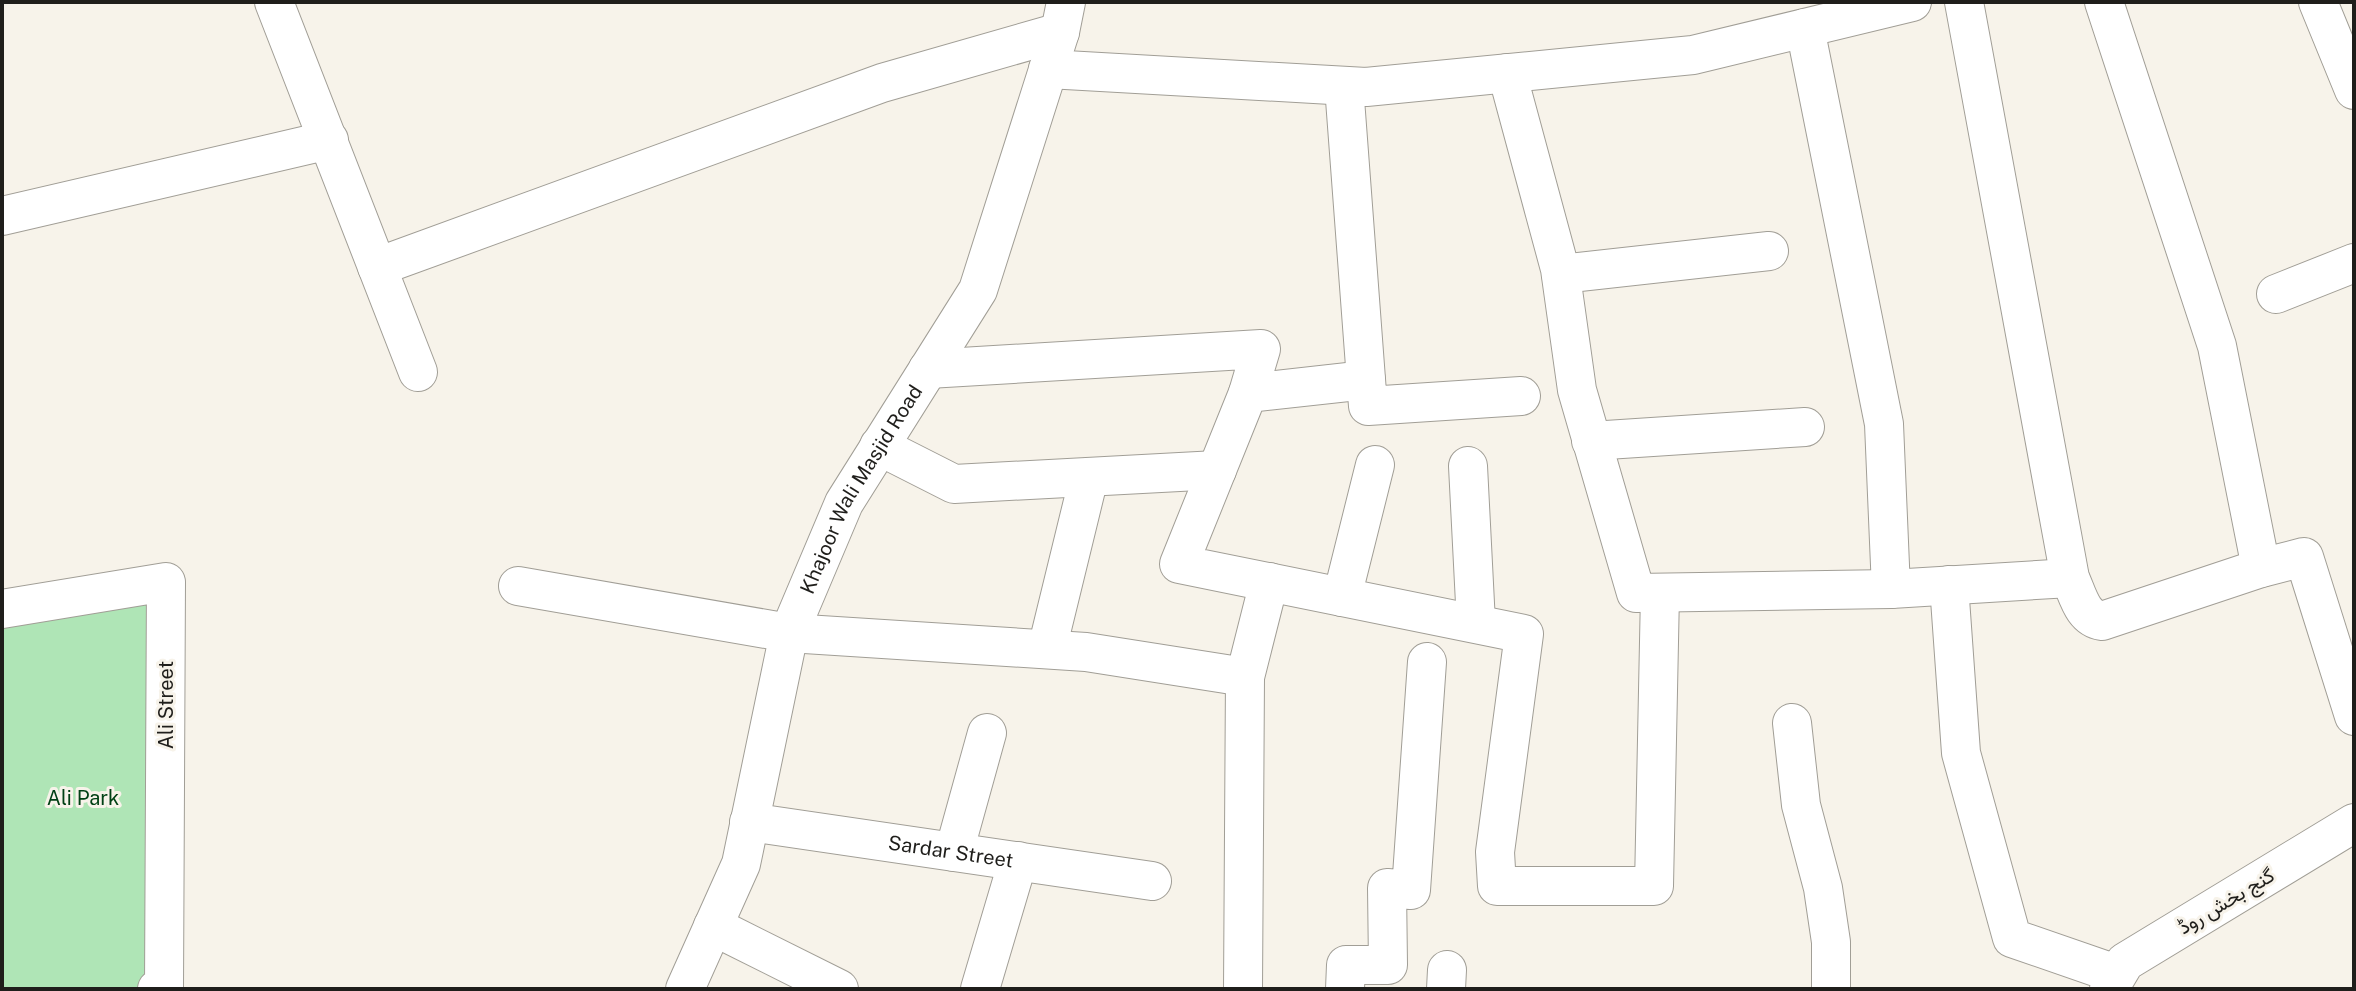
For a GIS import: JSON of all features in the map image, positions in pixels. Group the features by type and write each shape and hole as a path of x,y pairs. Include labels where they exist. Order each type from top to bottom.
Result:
{"street":[{"path":"274,2 418,372"},
{"path":"1048,69 1366,87 1693,55 1912,2"},
{"path":"1964,2 2070,578 2086,614 2102,621 2261,568 2304,557 2354,716"},
{"path":"2104,2 2217,346 2261,568"},
{"path":"2318,2 2354,90"},
{"path":"377,267 1063,17"},
{"name":"Khajoor Wali Masjid Road","path":"685,989 741,864 789,633 844,503 978,290 1063,17"},
{"path":"1805,28 1884,424 1891,589"},
{"path":"1507,73 1561,274 1577,390 1636,593 1891,589 2070,578"},
{"path":"1344,86 1368,406 1521,396"},
{"path":"2,216 329,140"},
{"path":"1561,274 1769,251"},
{"path":"2276,294 2354,263"},
{"path":"928,369 1261,349 1248,393 1179,564 1524,634 1495,852 1497,886 1654,886 1660,593"},
{"path":"1248,393 1366,380"},
{"path":"1591,441 1805,427"},
{"path":"879,446 954,484 1217,470"},
{"path":"1342,597 1375,465"},
{"path":"1468,466 1476,623"},
{"path":"1047,649 1089,477"},
{"name":"Ali Street","path":"2,609 166,582 164,988 157,989"},
{"path":"1243,989 1245,677 1269,582"},
{"path":"1949,585 1961,753 2012,938 2113,982"},
{"path":"518,586 789,633 1086,652 1245,677"},
{"path":"1345,989 1346,965 1388,965 1387,888 1411,890 1427,662"},
{"path":"1792,723 1801,805 1823,888 1831,942 1831,989"},
{"path":"954,852 987,733"},
{"name":"Sardar Street","path":"749,822 1152,881"},
{"name":"گنج بخش روڈ","path":"2113,982 2125,962 2354,823"},
{"path":"980,989 1018,861"},
{"path":"713,926 839,989"}],"green space":[{"name":"Ali Park","path":"166,582 157,989 2,989 2,609"}]}
